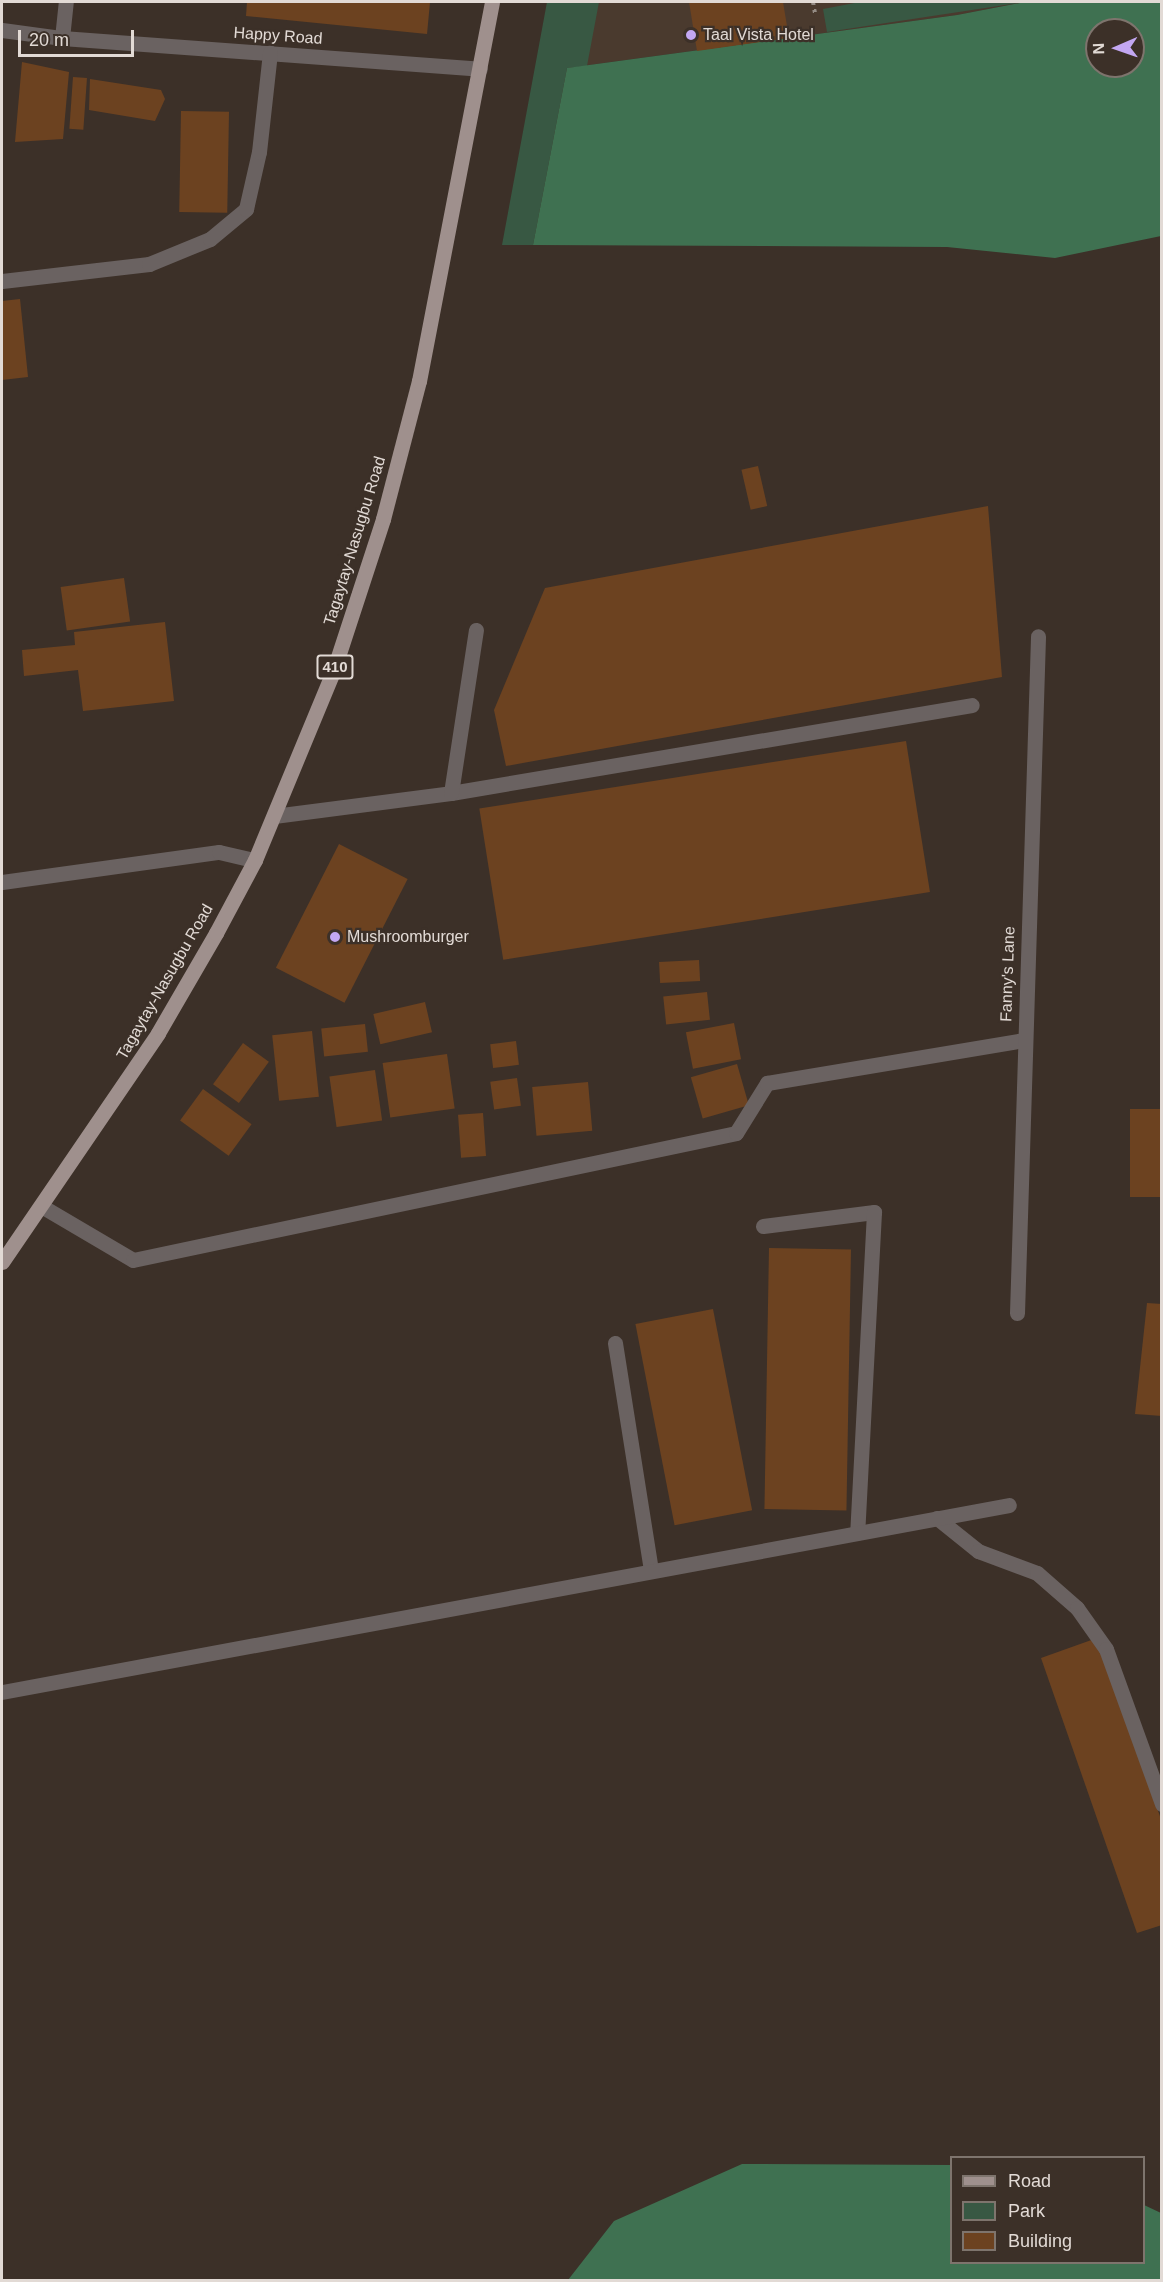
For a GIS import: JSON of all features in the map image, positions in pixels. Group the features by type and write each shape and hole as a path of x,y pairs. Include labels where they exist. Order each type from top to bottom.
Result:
{"main road":[{"name":"Tagaytay-Nasugbu Road","path":"2,1262 43,1207 158,1033 255,860 334,669 383,519 419,381 492,2"}],"street":[{"path":"62,38 66,2"},
{"name":"Happy Road","path":"2,30 62,38 480,69"},
{"path":"2,281 150,264 210,239 246,209 260,152 270,53"},
{"path":"451,793 476,630"},
{"name":"Fanny's Lane","path":"1017,1313 1038,636"},
{"path":"274,816 451,793 972,705"},
{"path":"2,882 219,852 255,860"},
{"path":"43,1207 133,1260 736,1133 767,1083 1024,1040"},
{"path":"763,1227 873,1212 857,1533"},
{"path":"615,1343 651,1570"},
{"path":"2,1692 1008,1505"},
{"path":"937,1518 978,1551 1037,1573 1077,1608 1106,1649 1161,1804"}],"path":[{"path":"813,2 815,13"}],"shaded area":[{"name":"Taal Vista Hotel","path":"580,2 1025,2 957,15 567,68"}],"green space":[{"path":"547,2 599,2 587,66 567,68 533,245 502,245"},
{"path":"860,2 1025,2 827,32 823,9"},
{"path":"1025,2 1161,2 1161,236 1055,258 947,247 533,245 567,68 957,15"},
{"path":"742,2164 950,2165 950,2264 1145,2264 1145,2205 1161,2213 1161,2280 568,2280 614,2221"}],"building":[{"path":"247,2 430,2 427,34 246,16"},
{"path":"689,2 783,2 789,38 697,51"},
{"path":"22,62 69,72 63,139 15,142"},
{"path":"73,77 87,78 83,130 69,129"},
{"path":"90,79 161,90 165,99 155,121 89,110"},
{"path":"181,111 229,112 227,213 179,212"},
{"path":"20,299 28,377 2,380 2,301"},
{"path":"758,466 767,506 751,510 741,470"},
{"path":"988,506 1002,677 506,766 494,710 545,588"},
{"path":"124,578 130,622 67,630 61,587"},
{"path":"165,622 174,701 83,711 78,670 24,676 22,650 75,645 74,632"},
{"path":"906,741 930,892 503,960 479,809"},
{"name":"Mushroomburger","path":"339,844 408,879 345,1003 276,968"},
{"path":"699,960 700,981 660,983 659,962"},
{"path":"707,992 710,1020 666,1024 663,997"},
{"path":"425,1002 432,1032 380,1044 373,1014"},
{"path":"734,1023 741,1059 693,1069 686,1032"},
{"path":"365,1024 368,1052 324,1056 321,1029"},
{"path":"312,1031 319,1097 279,1101 272,1035"},
{"path":"516,1041 519,1065 493,1068 490,1044"},
{"path":"243,1043 269,1062 239,1103 213,1084"},
{"path":"447,1054 455,1108 390,1118 383,1063"},
{"path":"737,1064 749,1105 703,1119 691,1077"},
{"path":"375,1070 382,1121 337,1127 329,1076"},
{"path":"517,1078 521,1106 494,1109 490,1082"},
{"path":"588,1082 592,1131 536,1136 532,1087"},
{"path":"203,1089 252,1124 229,1156 180,1121"},
{"path":"1130,1109 1162,1109 1162,1197 1130,1197"},
{"path":"483,1113 486,1156 461,1158 458,1115"},
{"path":"769,1248 851,1249 846,1510 764,1509"},
{"path":"1147,1303 1162,1304 1162,1416 1135,1414"},
{"path":"713,1309 752,1510 675,1525 635,1324"},
{"path":"1097,1638 1162,1822 1162,1925 1137,1933 1041,1658"}],"place":[{"name":"Taal Vista Hotel","path":"691,35"},
{"name":"Mushroomburger","path":"335,937"}]}
